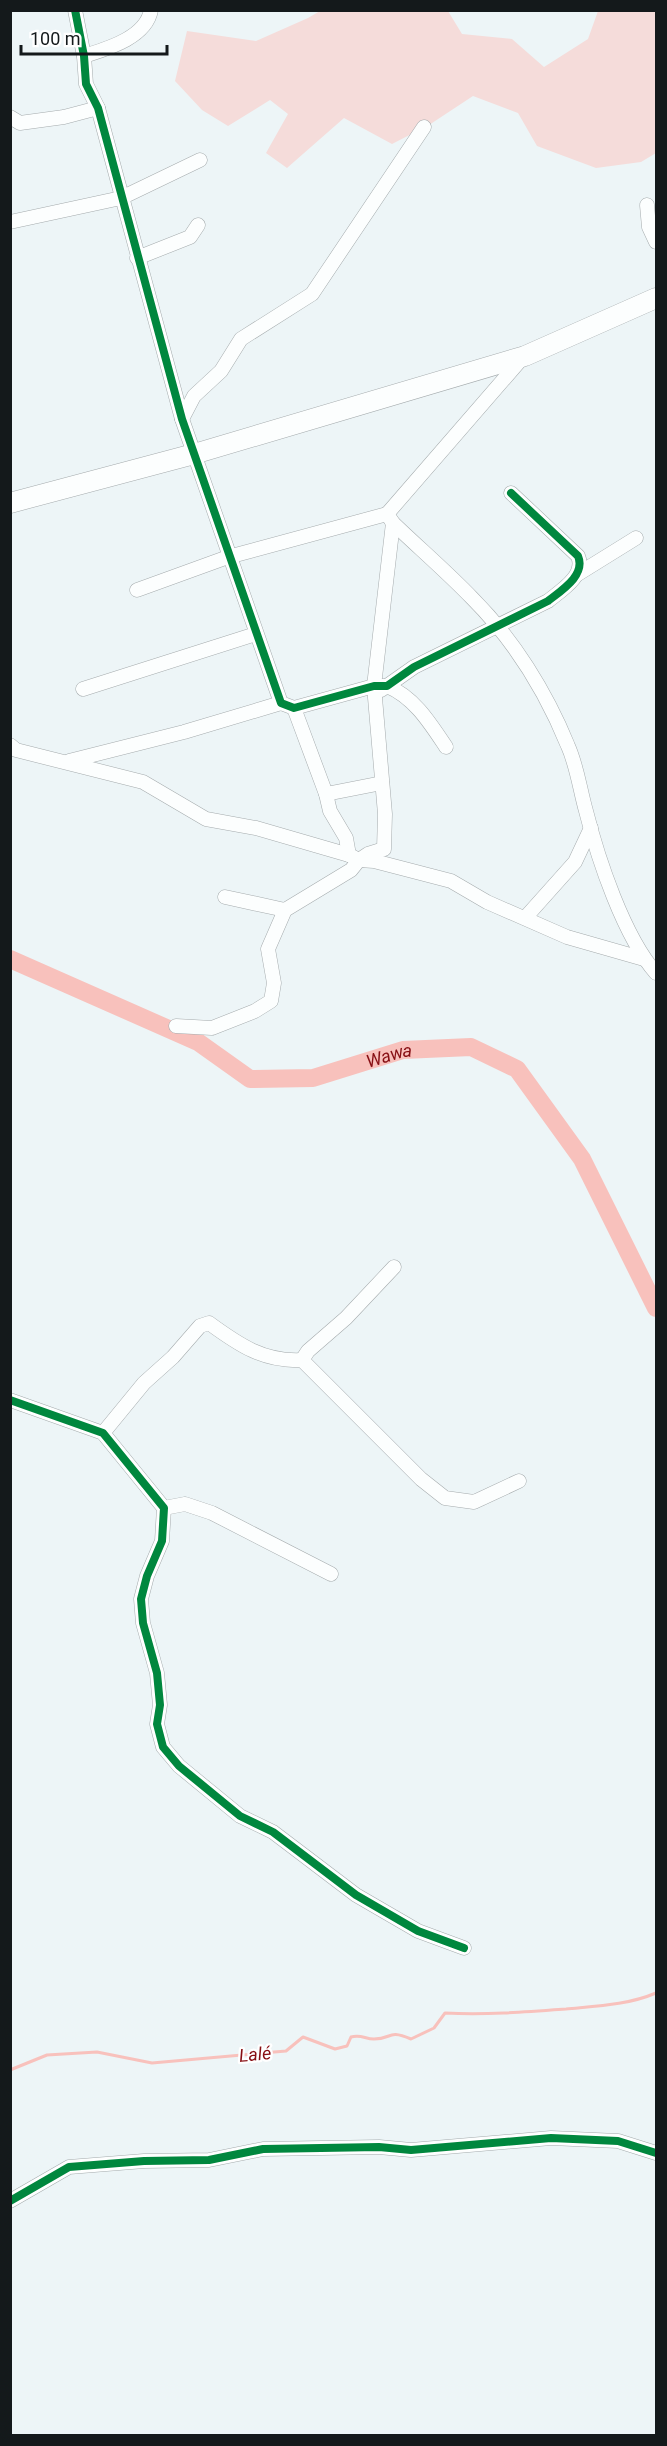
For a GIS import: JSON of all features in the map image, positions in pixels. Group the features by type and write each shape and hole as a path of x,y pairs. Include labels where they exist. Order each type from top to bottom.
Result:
{"highway":[{"path":"10,503 194,454 525,356 657,298"}],"street":[{"path":"75,10 84,56 86,84 98,108 182,419 256,634 326,794 330,811 346,838 354,858 351,870 285,910 268,950 274,983 271,1001 255,1011 212,1028 176,1026"},
{"path":"84,56 127,39 150,16 151,10"},
{"path":"14,123 64,117 98,108"},
{"path":"182,419 194,396 221,371 241,339 312,294 424,127"},
{"path":"10,222 121,198 200,160"},
{"path":"647,205 649,227 657,242"},
{"path":"137,258 190,237 198,225"},
{"path":"354,858 384,849 385,814 379,689 390,518 525,356"},
{"path":"511,493 578,556 580,562 578,574"},
{"path":"137,590 228,557 390,518"},
{"path":"390,518 473,598 512,644 539,688 569,747 591,828 615,898 644,959 657,972"},
{"path":"379,689 414,667 548,601 578,574 636,538"},
{"path":"83,689 256,634"},
{"path":"65,761 287,706 379,689 401,692 420,710 446,747"},
{"path":"10,745 16,750 143,782 206,819 256,828 354,858 451,881 487,903 567,937 644,959"},
{"path":"326,794 382,783"},
{"path":"525,918 574,862 591,828"},
{"path":"225,897 285,910"},
{"path":"302,1360 308,1351 346,1318 394,1267"},
{"path":"103,1432 144,1383 173,1357 200,1326 209,1323 242,1347 266,1357 302,1360 422,1479 445,1498 474,1502 519,1481"},
{"path":"10,1400 103,1432 164,1508 162,1541 147,1576 141,1599 143,1623 157,1673 160,1705 157,1724 163,1747 179,1766 240,1816 273,1832 356,1895 418,1931 464,1948"},
{"path":"164,1508 185,1504 212,1513 331,1574"},
{"path":"10,2201 69,2167 144,2161 209,2160 263,2149 379,2147 411,2150 551,2138 618,2141 657,2153"}],"shaded area":[{"path":"320,11 448,11 462,34 512,39 544,67 588,39 598,11 656,11 656,153 641,162 596,168 537,146 518,113 473,96 429,125 392,144 344,118 287,168 266,153 288,114 270,100 228,126 202,110 175,81 187,31 256,41"}],"waterway":[{"name":"Wawa","path":"10,959 198,1042 250,1079 313,1078 403,1050 471,1047 517,1069 582,1159 656,1308"},
{"name":"Lalé","path":"10,2070 47,2055 97,2052 152,2063 286,2051 303,2037 335,2049 347,2046 351,2037 354,2036 380,2039 398,2035 411,2039 434,2028 445,2013 506,2013 589,2007 623,2003 656,1993"}],"cycle path":[{"path":"75,10 84,56 86,84 98,108 182,419 281,703 294,708 374,686 387,686 414,667 548,601 566,587 579,570 578,556 511,493"},
{"path":"10,1400 103,1433 164,1508 162,1541 147,1576 141,1599 143,1623 157,1673 160,1705 157,1724 163,1747 179,1766 240,1816 273,1832 356,1895 418,1931 464,1948"},
{"path":"10,2201 69,2167 144,2161 209,2160 263,2149 379,2147 411,2150 551,2138 618,2141 656,2153"}]}
